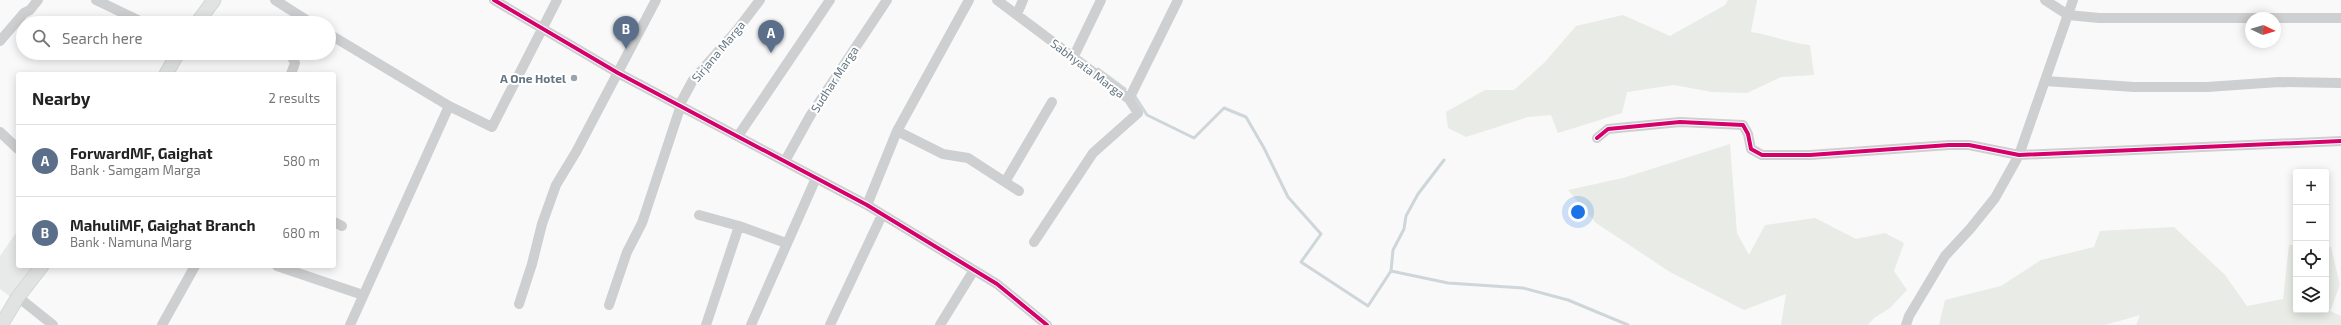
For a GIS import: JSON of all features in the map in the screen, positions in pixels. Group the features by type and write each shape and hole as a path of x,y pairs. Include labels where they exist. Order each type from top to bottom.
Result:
{"main road":[{"path":"202,16 214,0"},
{"path":"167,72 174,60"},
{"path":"1,325 18,298 40,268"}],"street":[{"path":"21,16 30,10 38,0"},
{"path":"96,0 129,16"},
{"path":"275,0 299,16"},
{"path":"494,0 618,73 867,205 882,216 996,284 1047,325"},
{"path":"336,38 449,106 492,127 557,0"},
{"path":"519,304 532,264 542,224 556,185 576,152 656,0"},
{"name":"Sirjana Marga","path":"608,305 627,252 642,224 680,105 693,80 737,30 760,0"},
{"path":"738,136 830,0"},
{"name":"Sudhar Marga","path":"785,161 810,116 887,0"},
{"path":"867,205 898,131 969,0"},
{"name":"Sabhyata Marga","path":"997,0 1129,99 1178,0"},
{"path":"1017,14 1023,0"},
{"path":"1073,58 1101,0"},
{"path":"2045,0 2068,15 2099,18 2341,18"},
{"path":"1906,325 1909,316 1945,256 1970,229 1994,198 2019,155 2073,0"},
{"path":"0,41 16,22"},
{"path":"292,72 295,63 294,60"},
{"path":"2045,81 2134,87 2207,87 2280,82 2341,83"},
{"path":"1034,242 1093,153 1138,113 1129,99"},
{"path":"1005,182 1052,102"},
{"path":"350,325 449,106"},
{"path":"1597,138 1608,129 1680,122 1743,125 1748,134 1751,149 1762,155 1810,155 1969,145 2019,155 2341,141"},
{"path":"898,131 942,154 968,158 1019,191"},
{"path":"0,132 16,146"},
{"path":"751,325 816,178"},
{"path":"698,215 739,226 786,243"},
{"path":"830,325 882,216"},
{"path":"706,325 739,226"},
{"path":"162,325 194,268"},
{"path":"283,268 363,295"},
{"path":"940,325 974,270"},
{"path":"18,298 53,325"},
{"path":"1031,325 1036,315"}],"shaded area":[{"path":"1728,0 1757,0 1751,32 1795,43 1810,45 1814,75 1781,77 1747,93 1712,92 1674,85 1627,92 1622,113 1558,133 1551,115 1528,117 1466,137 1448,128 1446,112 1485,90 1514,90 1545,62 1576,26 1623,15 1670,36 1725,5"},
{"path":"1730,144 1737,233 1749,255 1765,225 1815,218 1856,239 1885,233 1904,243 1894,271 1907,290 1890,308 1874,318 1868,325 1781,325 1786,294 1744,310 1670,272 1596,223 1568,190 1623,178"},
{"path":"2174,227 2225,275 2247,306 2283,299 2289,245 2293,245 2293,313 2329,313 2329,247 2331,247 2340,285 2330,311 2341,316 2341,325 2136,325 2140,315 2105,325 1939,325 1945,300 2001,286 2041,260 2094,247 2100,231"},
{"path":"16,233 16,268 34,268 12,298 0,289 0,256"}],"waterway":[{"path":"1098,69 1125,89"},
{"path":"1134,95 1147,115 1194,138 1224,108 1246,117 1264,148 1288,197 1321,234 1301,262 1368,306 1391,271 1448,283 1523,288 1568,300 1628,325"},
{"path":"1391,271 1393,250 1404,229 1406,216 1418,194 1444,160"}],"cycle path":[{"path":"494,0 618,73 867,205 997,284 1047,325"},
{"path":"1597,138 1608,129 1680,122 1743,125 1748,134 1751,149 1762,155 1810,155 1949,145 1969,145 2019,155 2341,141"}],"place":[{"name":"MahuliMF, Gaighat Branch","path":"626,49"},
{"name":"ForwardMF, Gaighat","path":"771,53"},
{"name":"A One Hotel","path":"574,78"}]}
